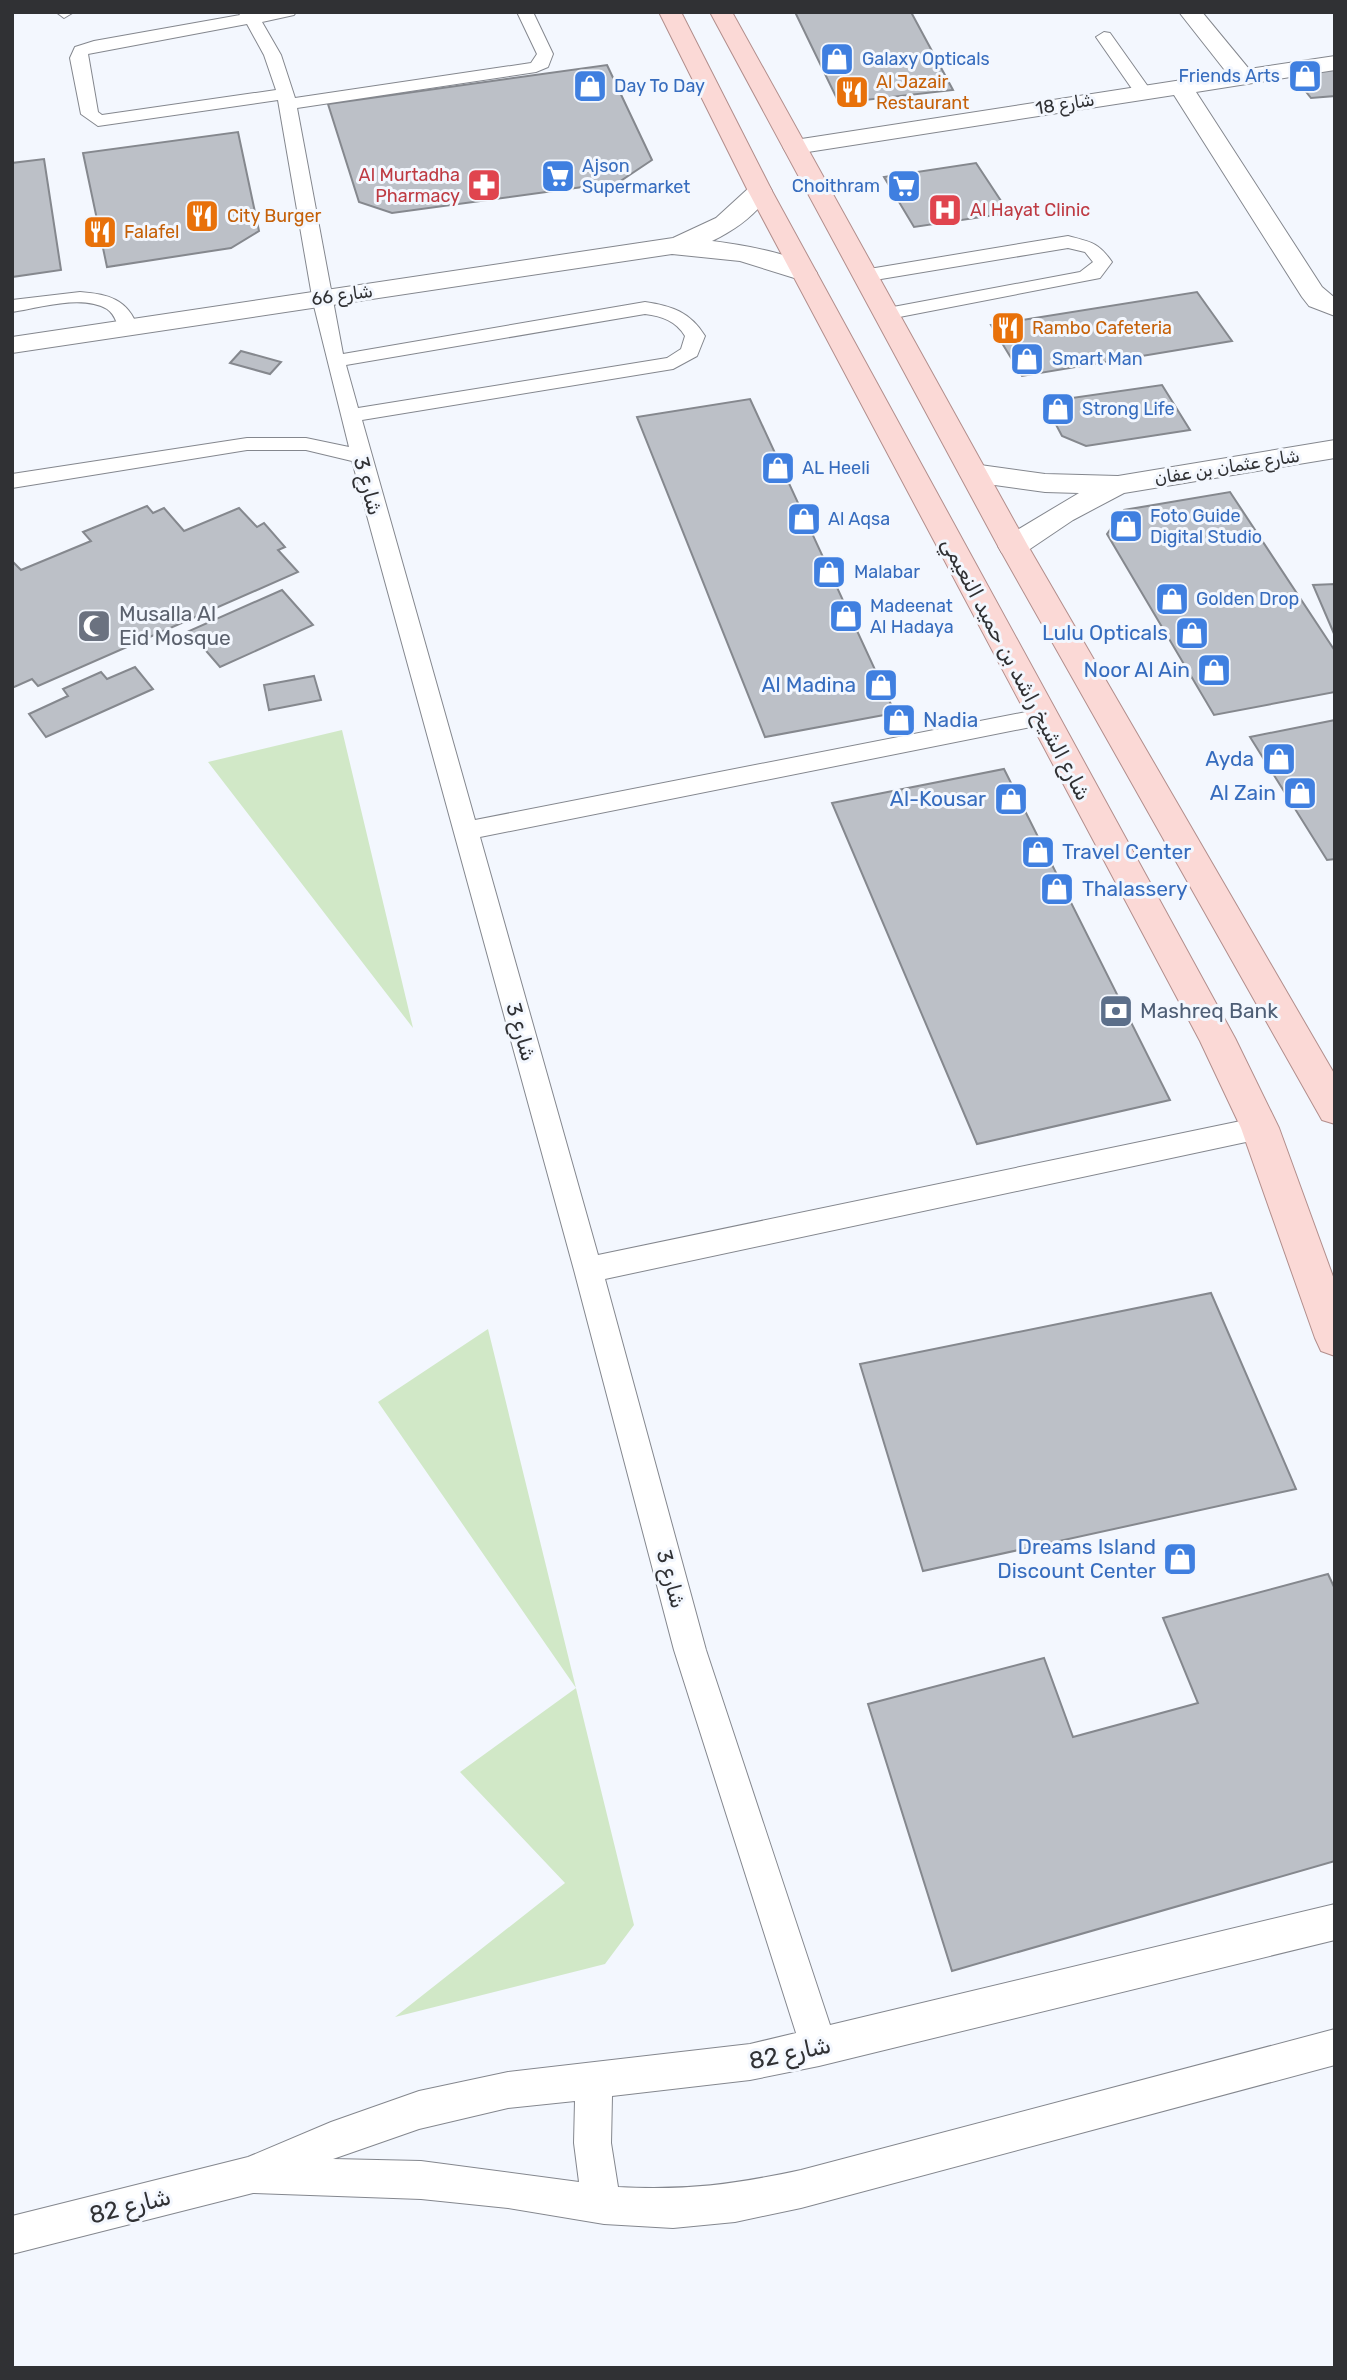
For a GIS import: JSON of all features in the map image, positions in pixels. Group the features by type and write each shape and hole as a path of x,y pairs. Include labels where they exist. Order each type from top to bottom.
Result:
{"main road":[{"name":"شارع الشيخ راشد بن حميد النعيمي","path":"670,12 760,191 1041,717 1217,1038 1260,1128 1335,1338"},
{"path":"721,12 1013,546 1335,1109"}],"street":[{"path":"1190,12 1242,76"},
{"name":"شارع 18","path":"795,147 1335,63"},
{"path":"1180,86 1311,291 1318,300 1335,308"},
{"name":"شارع 66","path":"672,246 727,223 752,202 760,191"},
{"name":"شارع 66","path":"12,345 672,246 755,255 804,273"},
{"name":"شارع عثمان بن عفان","path":"973,473 1045,483 1118,485 1335,449"},
{"name":"شارع عثمان بن عفان","path":"1013,546 1063,513 1118,485"}],"lane":[{"path":"288,12 249,15 81,51 78,58 90,114 98,121 107,122 536,67 542,63 545,54 525,12"},
{"name":"شارع 3","path":"249,15 278,68 287,99 321,298 359,456 588,1270 690,1650 819,2048"},
{"path":"1104,37 1143,92"},
{"path":"863,276 1068,242 1092,248 1103,262 1093,274 1082,277 884,314"},
{"path":"12,306 70,299 106,301 120,307 127,317 128,328"},
{"path":"335,361 645,308 670,312 688,322 695,336 690,352 673,363 349,416"},
{"path":"12,481 247,444 306,444 359,456"},
{"path":"464,831 1041,717"},
{"path":"588,1270 1260,1128"},
{"name":"شارع 82","path":"12,2235 248,2176 331,2141 419,2110 508,2090 750,2062 819,2048 1335,1922"},
{"name":"شارع 82","path":"248,2176 421,2180 508,2189 604,2205 673,2209 735,2203 788,2192 1335,2047"},
{"path":"596,2080 591,2111 591,2143 604,2205"}],"green space":[{"path":"342,730 413,1028 208,762"},
{"path":"488,1329 576,1688 378,1402"},
{"path":"576,1688 634,1925 605,1964 395,2017 565,1883 460,1772"}],"building":[{"path":"795,12 911,12 953,90 839,103"},
{"path":"607,65 652,160 619,182 392,213 359,202 328,104"},
{"path":"1335,67 1335,96 1311,98 1291,73"},
{"path":"238,132 259,231 231,248 107,267 83,153"},
{"path":"44,159 61,270 12,277 12,163"},
{"path":"976,163 1009,213 914,227 884,177"},
{"path":"1197,292 1232,341 1022,376 991,325"},
{"path":"241,351 281,362 270,374 230,363"},
{"path":"1162,385 1190,430 1086,446 1062,436 1044,402"},
{"path":"750,399 895,713 765,737 637,417"},
{"path":"1230,492 1335,651 1335,692 1214,715 1107,534 1124,510"},
{"name":"Musalla Al Eid Mosque","path":"147,506 153,513 164,508 184,531 239,508 257,527 264,523 285,547 278,550 298,572 38,686 32,679 12,688 12,561 21,570 91,541 83,532"},
{"path":"1335,584 1335,636 1313,585"},
{"path":"282,590 313,625 220,667 189,631"},
{"path":"135,667 153,689 46,737 29,714 68,696 63,689 101,672 107,679"},
{"path":"314,676 321,700 269,710 264,685"},
{"path":"1335,720 1335,859 1327,860 1250,737"},
{"path":"1004,769 1170,1100 977,1144 832,803"},
{"path":"1211,1293 1296,1489 923,1571 860,1364"},
{"path":"1328,1574 1335,1589 1335,1861 952,1971 868,1704 1044,1658 1073,1737 1198,1703 1163,1618"}],"place":[{"name":"Galaxy Opticals","path":"837,59"},
{"name":"Friends Arts","path":"1305,76"},
{"name":"Day To Day","path":"590,86"},
{"name":"Al Jazair Restaurant","path":"852,92"},
{"name":"Ajson Supermarket","path":"558,176"},
{"name":"Al Murtadha Pharmacy","path":"484,185"},
{"name":"Choithram","path":"904,186"},
{"name":"Al Hayat Clinic","path":"945,210"},
{"name":"City Burger","path":"202,216"},
{"name":"Falafel","path":"100,232"},
{"name":"Rambo Cafeteria","path":"1008,328"},
{"name":"Smart Man","path":"1027,359"},
{"name":"Strong Life","path":"1058,409"},
{"name":"AL Heeli","path":"778,468"},
{"name":"Al Aqsa","path":"804,519"},
{"name":"Foto Guide Digital Studio","path":"1126,526"},
{"name":"Malabar","path":"829,572"},
{"name":"Golden Drop","path":"1172,599"},
{"name":"Madeenat Al Hadaya","path":"846,616"},
{"name":"Musalla Al Eid Mosque","path":"94,626"},
{"name":"Lulu Opticals","path":"1192,633"},
{"name":"Noor Al Ain","path":"1214,670"},
{"name":"Al Madina","path":"881,685"},
{"name":"Nadia","path":"899,720"},
{"name":"Ayda","path":"1279,759"},
{"name":"Al Zain","path":"1300,793"},
{"name":"Al-Kousar","path":"1011,799"},
{"name":"Travel Center","path":"1038,852"},
{"name":"Thalassery","path":"1057,889"},
{"name":"Mashreq Bank","path":"1116,1011"},
{"name":"Dreams Island Discount Center","path":"1180,1559"}]}
